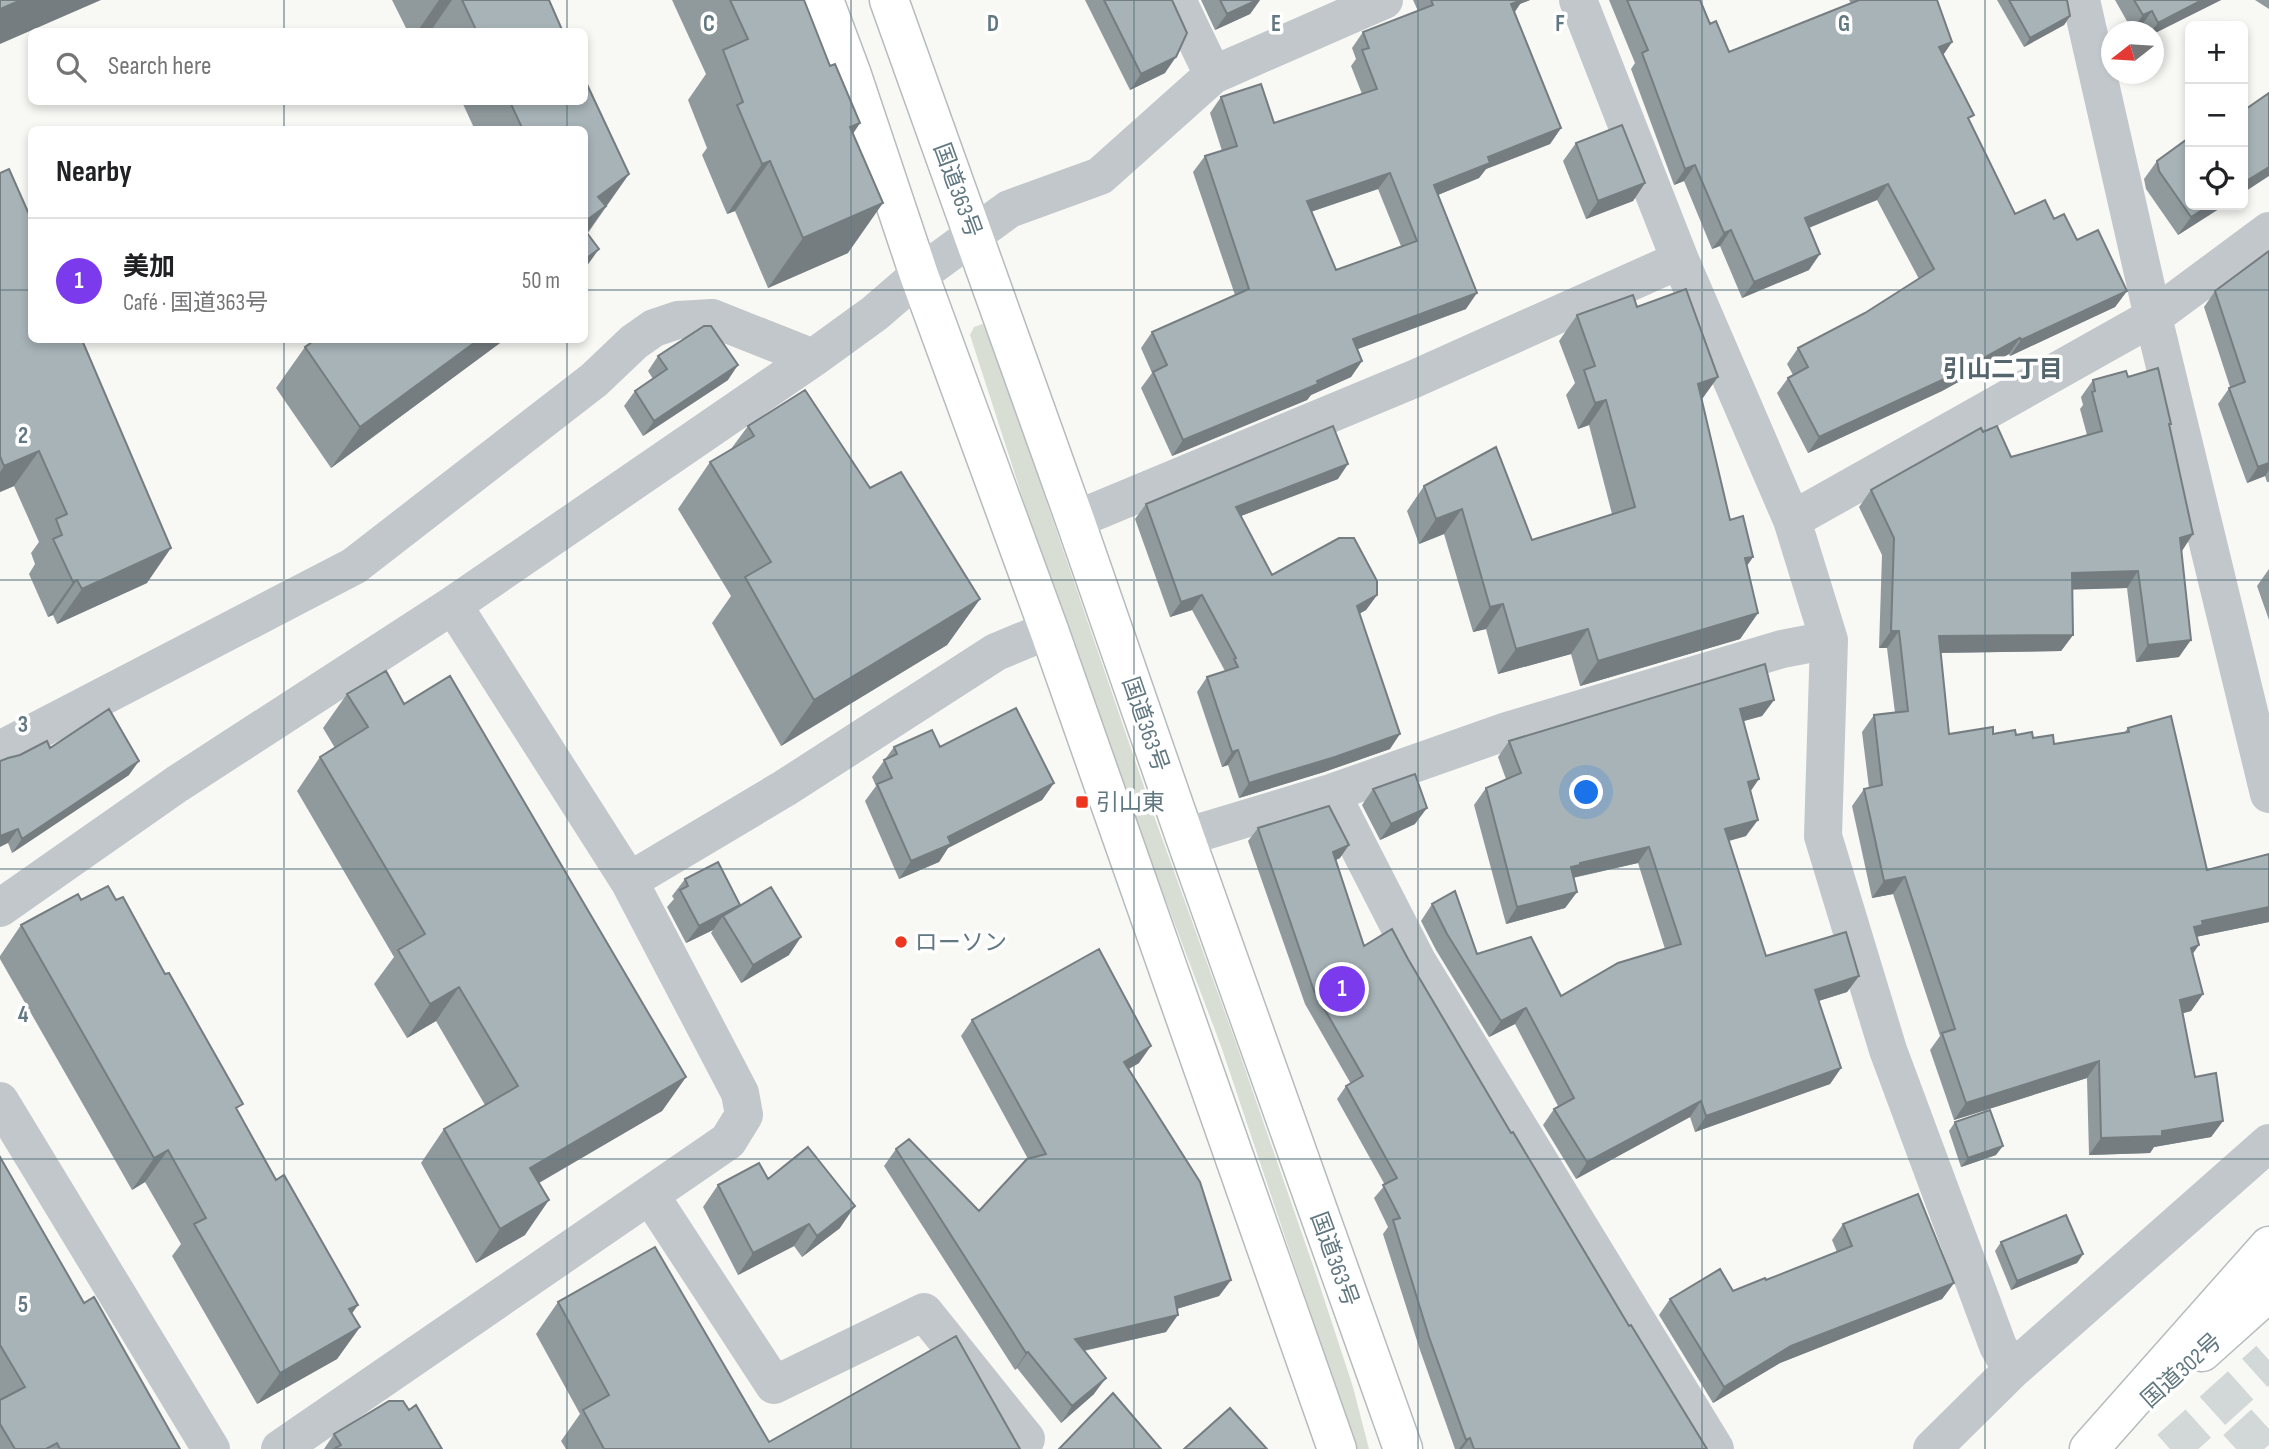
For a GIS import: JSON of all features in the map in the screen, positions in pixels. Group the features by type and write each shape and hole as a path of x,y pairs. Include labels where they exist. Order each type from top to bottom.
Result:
{"highway":[{"path":"824,0 919,275 1049,630 1337,1449"},
{"name":"国道363号","path":"888,0 1076,520 1185,837 1403,1449"},
{"path":"2091,1449 2269,1246"},
{"name":"国道302号","path":"2091,1449 2269,1292"}],"street":[{"path":"1177,0 1213,75"},
{"path":"0,908 177,784 453,605 813,358 1009,209 1100,176 1213,75 1384,0"},
{"path":"1578,0 1681,260 1792,520 1829,640 1823,836 1888,1050 1998,1346 2012,1370"},
{"path":"2081,0 2153,317 2269,794"},
{"path":"1792,520 2153,317 2269,232"},
{"path":"1076,520 1414,379 1681,260"},
{"path":"0,750 354,566 594,380 634,342 654,328 678,320 712,318 813,358"},
{"path":"280,1449 728,1141 744,1115 740,1093 629,881 453,605"},
{"path":"629,881 785,788 996,652 1049,630"},
{"path":"1185,837 1331,793 1507,731 1782,649 1829,640"},
{"path":"1331,793 1417,961 1715,1449"},
{"path":"0,1101 211,1449"},
{"path":"1932,1449 2012,1370 2269,1143"},
{"path":"650,1195 774,1385 924,1312 1026,1439 1017,1449"}],"shaded area":[{"path":"982,324 987,327 1153,813 1316,1274 1353,1387 1369,1449 1356,1449 1221,1046 1133,814 1040,552 970,335 974,327"}],"building":[{"path":"0,0 21,0 0,9"},
{"path":"462,0 549,0 561,28 475,28"},
{"path":"730,0 804,0 830,66 835,64 860,123 850,127 883,203 803,238 770,161 762,164 737,105 743,102 723,50 748,39"},
{"path":"1104,0 1172,0 1187,33 1176,57 1141,74"},
{"path":"1220,0 1257,0 1227,14"},
{"path":"1431,0 1522,0 1511,4 1561,128 1488,157 1490,163 1434,185 1477,293 1353,339 1362,361 1317,381 1318,384 1183,440 1153,372 1167,365 1152,332 1249,289 1205,156 1237,146 1221,97 1261,84 1274,123 1377,89 1362,50 1369,48 1363,32 1433,5","holes":["1390,173 1417,241 1336,270 1307,201"]},
{"path":"1627,0 1700,0 1710,24 1716,21 1729,52 1859,0 1937,0 1952,42 1939,47 1974,115 1968,118 2015,214 2045,200 2054,219 2064,214 2077,240 2098,230 2127,291 2021,340 2020,338 1953,375 1819,437 1788,378 1808,367 1798,348 1865,313 1934,269 1888,184 1805,218 1820,254 1754,282 1731,230 1724,233 1695,165 1685,169 1642,53 1648,50"},
{"path":"2009,0 2067,0 2070,16 2030,38"},
{"path":"2134,0 2202,0 2162,21 2157,21 2152,11 2143,15"},
{"path":"588,87 629,174 598,197 606,206 588,219 588,126 521,126 511,105 588,105"},
{"path":"2269,93 2269,167 2248,180 2248,147 2248,108"},
{"path":"1622,125 1645,183 1598,201 1576,143"},
{"path":"2185,141 2185,208 2159,171 2157,161"},
{"path":"9,169 28,212 28,343 83,343 171,548 82,589 77,580 73,582 53,539 62,535 56,519 67,514 39,451 4,466 0,456 0,173"},
{"path":"2186,210 2202,210 2191,217"},
{"path":"588,234 599,249 588,257"},
{"path":"2269,251 2269,463 2258,467 2229,388 2245,382 2215,291"},
{"path":"1686,289 1718,377 1698,384 1730,520 1743,516 1753,557 1745,558 1758,613 1598,661 1588,629 1516,649 1503,604 1490,607 1462,509 1436,519 1424,486 1496,447 1532,540 1635,507 1606,400 1595,403 1584,370 1595,366 1577,315 1633,295 1637,307"},
{"path":"704,326 711,326 738,365 654,421 635,391 667,369 658,356"},
{"path":"311,343 474,343 360,427 305,347"},
{"path":"2158,368 2193,534 2180,538 2191,640 2148,645 2138,571 2072,573 2073,635 1939,636 1949,734 1993,727 1993,734 2015,730 2016,735 2032,732 2033,738 2053,735 2054,744 2129,732 2128,728 2171,716 2207,870 2269,854 2269,907 2202,921 2203,925 2194,927 2199,945 2191,948 2203,994 2180,1000 2195,1077 2216,1073 2223,1121 2162,1131 2162,1136 2101,1138 2099,1061 1966,1103 1942,1033 1955,1029 1905,877 1884,881 1864,789 1882,785 1874,715 1908,711 1899,631 1891,631 1894,538 1871,490 1981,428 1983,432 1997,426 2011,457 2102,431 2092,392 2095,391 2093,380 2126,371 2128,377"},
{"path":"805,390 870,488 901,472 980,599 814,700 745,577 771,562 710,462 754,436 748,426"},
{"path":"1333,426 1348,464 1236,507 1272,575 1339,538 1354,538 1377,581 1377,595 1357,606 1400,734 1249,783 1238,750 1232,752 1207,677 1238,667 1234,659 1236,658 1202,595 1181,602 1146,504"},
{"path":"1765,664 1774,700 1740,709 1759,779 1748,782 1758,820 1725,829 1766,956 1846,932 1859,976 1815,990 1841,1068 1706,1116 1701,1101 1587,1162 1554,1109 1574,1098 1526,1008 1501,1021 1447,934 1432,904 1455,891 1477,954 1531,937 1561,996 1618,963 1681,944 1649,847 1571,867 1577,892 1517,907 1486,788 1521,773 1509,741"},
{"path":"386,671 404,704 450,676 686,1077 530,1168 549,1200 500,1229 444,1129 518,1086 459,987 430,1004 398,950 425,934 320,757 368,727 347,694"},
{"path":"1016,708 1054,783 948,837 951,844 911,861 877,784 892,778 884,760 897,754 894,747 932,730 940,747"},
{"path":"109,709 139,761 22,839 18,829 0,836 0,761 20,755 47,741 50,748"},
{"path":"1415,774 1427,808 1391,824 1373,789"},
{"path":"1329,806 1349,845 1333,852 1364,946 1392,929 1511,1133 1513,1132 1629,1326 1631,1325 1707,1449 1474,1449 1470,1438 1466,1440 1429,1337 1393,1220 1400,1218 1383,1185 1397,1178 1346,1086 1363,1076 1314,991 1258,828"},
{"path":"718,862 740,905 699,926 680,890 688,886 685,879"},
{"path":"108,886 116,900 123,897 165,974 169,973 243,1104 236,1108 276,1180 284,1175 358,1305 349,1309 360,1327 280,1373 194,1224 206,1218 168,1150 154,1158 21,925 78,894 81,900"},
{"path":"771,887 801,937 753,965 723,916"},
{"path":"1099,949 1151,1046 1124,1062 1200,1182 1231,1280 1175,1297 1178,1315 1075,1339 1106,1378 1072,1406 1028,1352 1026,1353 896,1149 909,1139 979,1211 1027,1159 1046,1154 972,1020"},
{"path":"1990,1110 2003,1146 1968,1158 1955,1122"},
{"path":"808,1147 855,1206 817,1236 809,1224 753,1253 718,1185 759,1163 768,1179"},
{"path":"0,1157 84,1303 94,1297 180,1449 60,1449 57,1443 46,1449 15,1449 0,1424 0,1400 25,1387 0,1345"},
{"path":"1918,1194 1954,1283 1791,1346 1724,1387 1670,1299 1720,1269 1733,1291 1852,1246 1843,1224"},
{"path":"2066,1215 2083,1254 2017,1281 2001,1242"},
{"path":"655,1247 769,1442 956,1336 1020,1449 604,1449 583,1410 609,1395 558,1302"},
{"path":"1113,1393 1161,1449 1059,1449"},
{"path":"389,1401 403,1401 409,1410 416,1405 442,1449 334,1449 341,1445 334,1434"},
{"path":"1230,1408 1267,1449 1184,1449"}],"tunnel":[{"path":"2170,1449 2269,1360"},
{"path":"2236,1449 2269,1419"}],"place":[{"name":"引山東","path":"1082,802"},
{"name":"ローソン","path":"901,942"},
{"name":"美加","path":"1342,989"}],"district":[{"name":"引山二丁目","path":"2003,369"}]}
